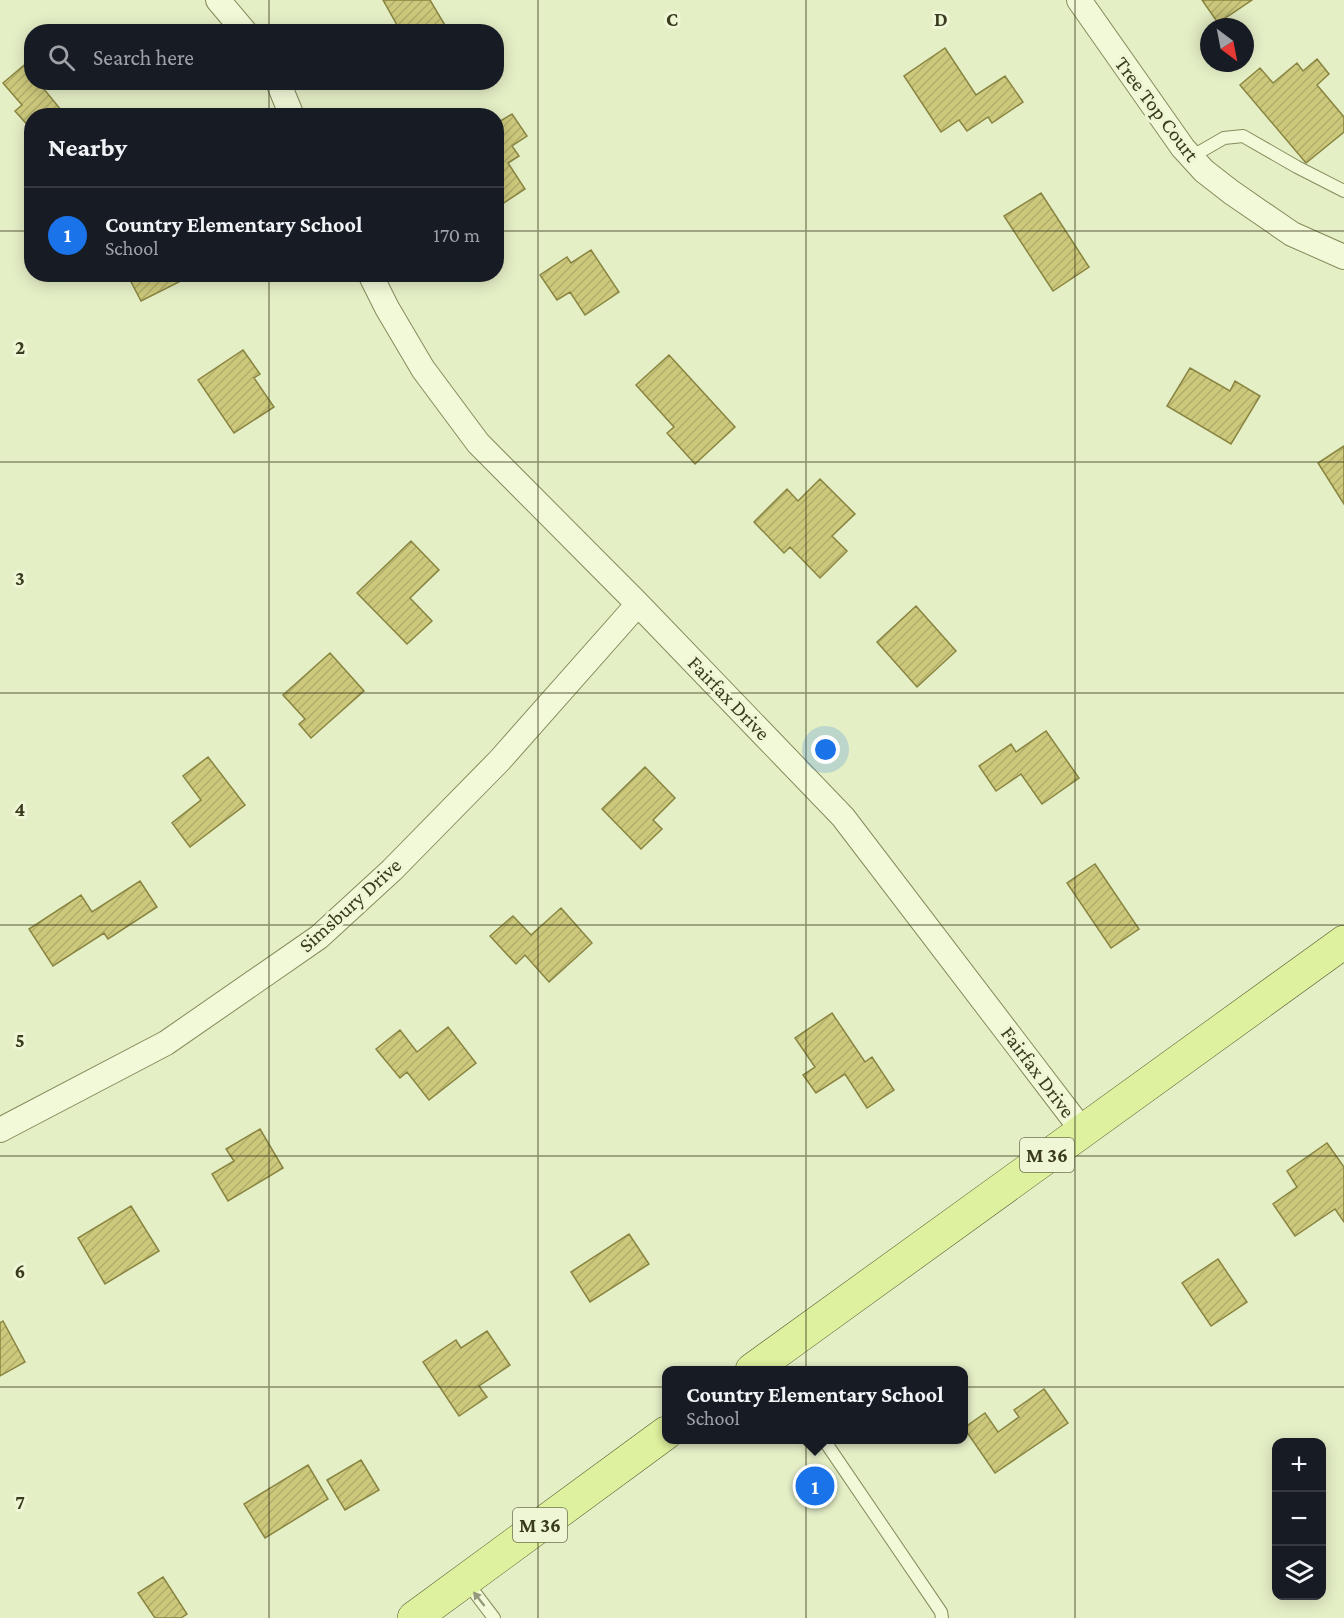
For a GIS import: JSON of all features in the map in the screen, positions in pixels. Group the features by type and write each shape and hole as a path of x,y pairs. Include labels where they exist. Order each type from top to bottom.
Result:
{"main road":[{"name":"M 36","path":"766,1366 1082,1130 1344,942"},
{"name":"M 36","path":"428,1611 465,1580 662,1436"}],"street":[{"path":"218,0 238,24"},
{"name":"Tree Top Court","path":"1079,0 1139,87 1204,171 1292,234 1344,257"},
{"path":"281,90 289,108"},
{"name":"Fairfax Drive","path":"374,282 423,369 478,444 638,604 843,817 1082,1130"},
{"name":"Simsbury Drive","path":"0,1130 166,1043 319,938 392,870 500,760 638,604"}],"lane":[{"path":"1191,157 1224,138 1243,136 1297,167 1344,190"},
{"path":"827,1444 941,1612 942,1618"},
{"path":"465,1580 494,1618"}],"building":[{"path":"383,0 430,0 444,24 396,24"},
{"path":"1202,0 1252,0 1225,18 1215,18"},
{"path":"945,48 976,95 1005,76 1023,102 992,123 988,117 967,131 959,120 941,132 904,76"},
{"path":"1317,59 1329,74 1317,85 1344,117 1344,132 1306,163 1240,85 1260,68 1273,83 1297,63 1303,71"},
{"path":"24,65 24,90 45,90 59,108 24,108 24,121 15,111 22,105 3,83"},
{"path":"512,114 527,136 512,146 519,156 508,163 525,189 504,203 504,119"},
{"path":"1041,193 1089,267 1053,291 1004,216"},
{"path":"591,250 619,292 585,315 570,292 557,300 540,275 567,257 571,263"},
{"path":"131,282 179,282 141,301"},
{"path":"243,350 260,374 254,378 274,407 234,433 198,380"},
{"path":"669,355 735,427 695,464 667,433 674,427 636,385"},
{"path":"1190,368 1230,391 1235,381 1260,396 1231,444 1167,406"},
{"path":"1344,446 1344,504 1318,463"},
{"path":"820,479 855,514 832,536 847,551 820,578 790,547 784,553 754,522 787,489 798,501"},
{"path":"411,541 439,570 410,598 432,621 407,644 357,593"},
{"path":"916,606 956,651 917,687 877,642"},
{"path":"330,653 364,691 311,738 299,724 305,719 283,695"},
{"path":"1046,731 1079,778 1042,804 1021,774 996,791 979,766 1011,744 1016,752"},
{"path":"208,757 245,805 190,847 172,823 201,800 183,776"},
{"path":"645,767 675,798 653,820 662,829 641,849 602,809"},
{"path":"1095,864 1139,929 1111,948 1067,883"},
{"path":"140,881 157,907 108,939 104,933 53,966 29,929 81,895 92,912"},
{"path":"561,908 592,943 549,982 525,955 516,964 490,936 513,916 531,935"},
{"path":"832,1013 865,1062 872,1057 894,1090 867,1108 845,1074 816,1093 803,1075 815,1067 795,1038"},
{"path":"448,1027 476,1063 429,1100 407,1072 400,1078 376,1049 400,1030 417,1052"},
{"path":"260,1129 283,1168 228,1201 212,1174 234,1161 226,1149"},
{"path":"1327,1143 1344,1167 1344,1222 1335,1209 1295,1236 1273,1204 1297,1187 1287,1171"},
{"path":"131,1206 159,1251 105,1284 78,1238"},
{"path":"629,1234 649,1264 590,1302 571,1272"},
{"path":"1218,1259 1247,1302 1211,1326 1182,1283"},
{"path":"3,1321 25,1362 0,1376 0,1323"},
{"path":"487,1331 510,1365 479,1386 487,1397 459,1416 423,1362 456,1340 461,1348"},
{"path":"1044,1389 1068,1423 995,1473 968,1434 968,1425 985,1413 998,1432 1019,1417 1014,1410"},
{"path":"361,1460 379,1490 345,1510 327,1480"},
{"path":"308,1465 328,1499 265,1538 244,1504"},
{"path":"163,1577 187,1614 181,1618 155,1618 138,1593"}],"place":[{"name":"Country Elementary School","path":"815,1486"}]}
